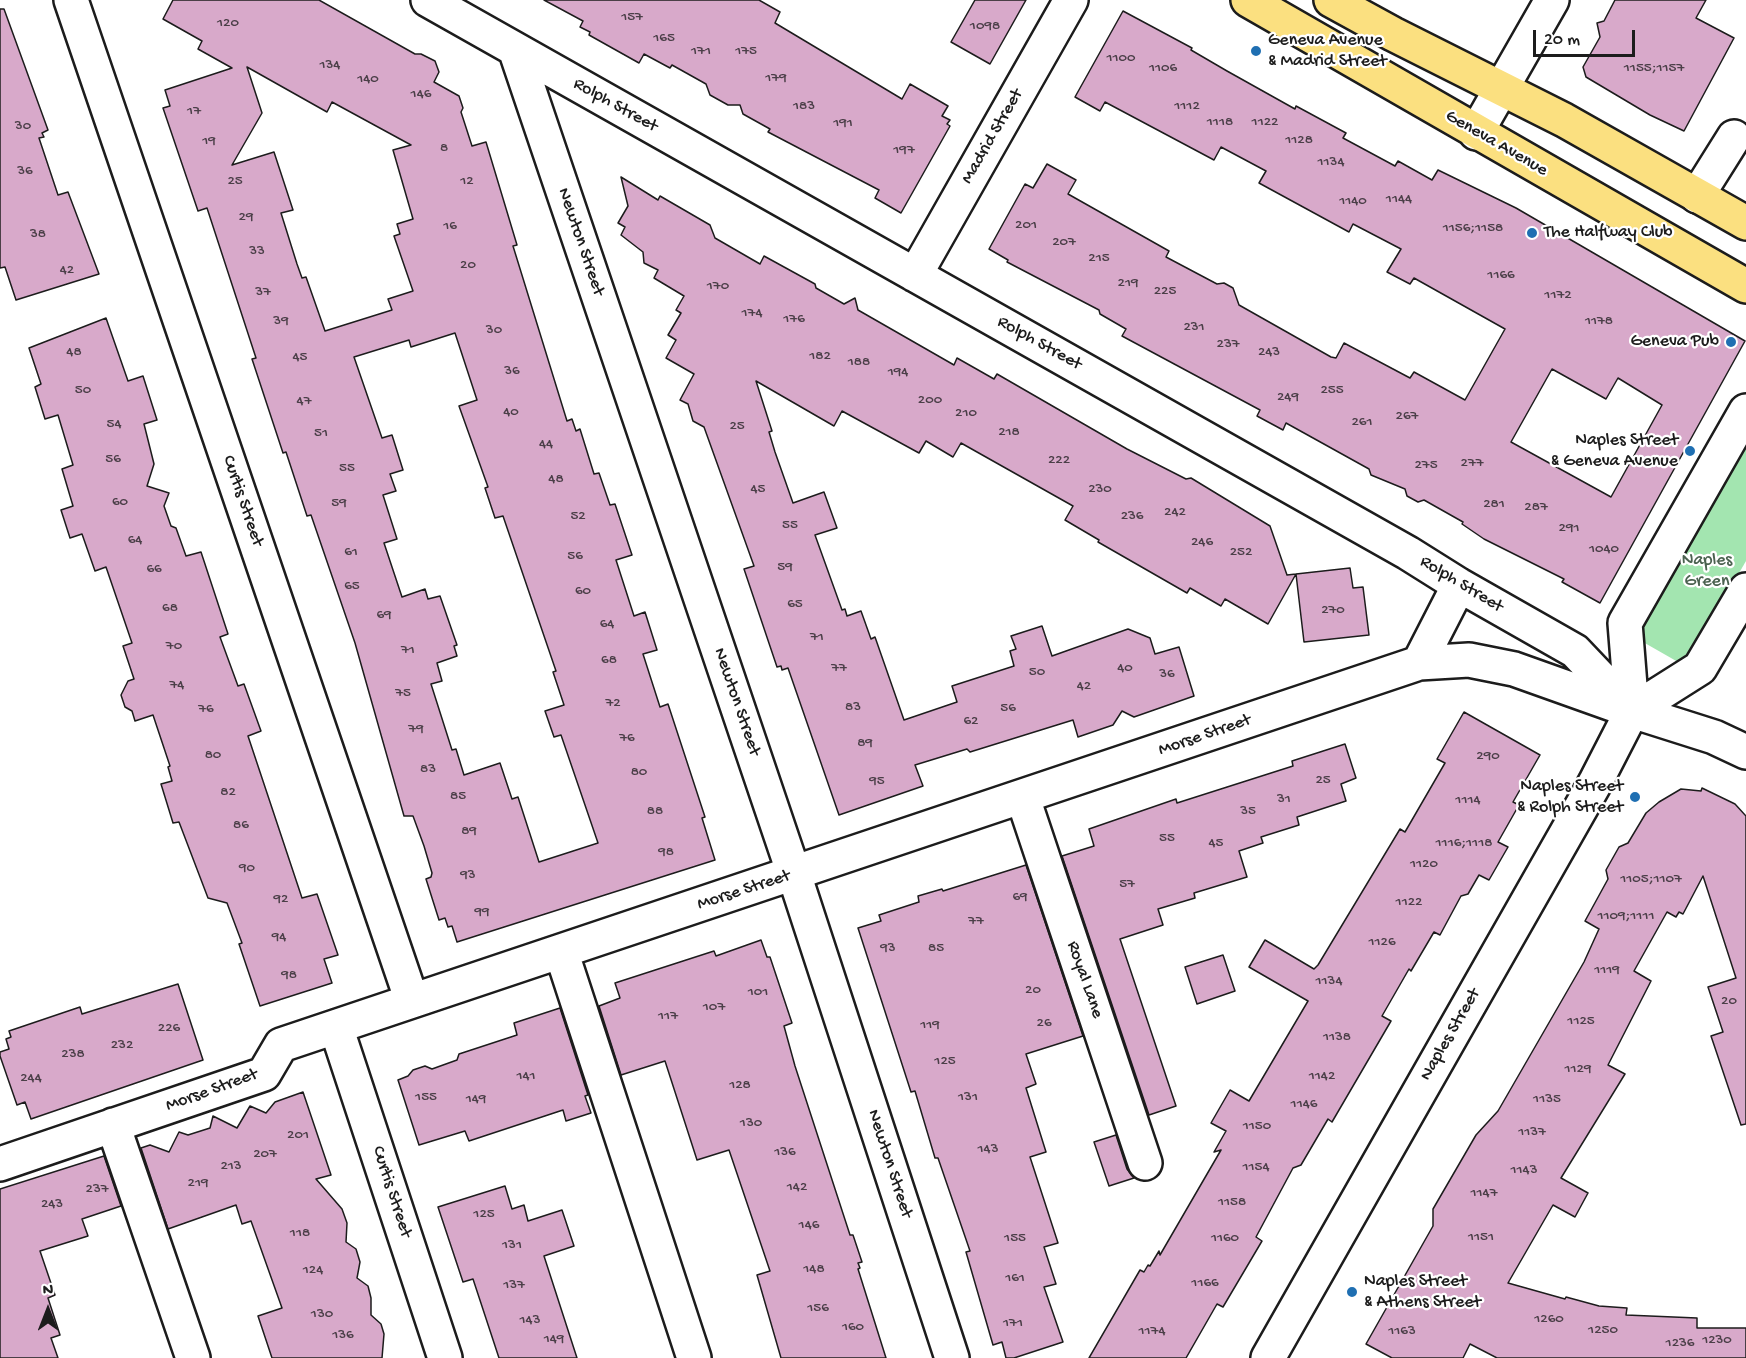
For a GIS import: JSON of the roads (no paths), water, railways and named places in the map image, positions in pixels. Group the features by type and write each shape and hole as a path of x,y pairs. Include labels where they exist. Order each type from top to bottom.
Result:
{"main road":[{"name":"Geneva Avenue","path":"1248,0 1746,286"},
{"path":"1331,0 1393,34 1564,120 1746,223"}],"street":[{"name":"Curtis Street","path":"71,0 412,1001"},
{"name":"Rolph Street","path":"428,0 1408,553 1575,651 1632,711"},
{"name":"Madrid Street","path":"915,275 1071,0"},
{"path":"1476,133 1552,0"},
{"name":"Newton Street","path":"514,49 794,874 952,1358"},
{"path":"1697,196 1734,137"},
{"path":"1745,415 1625,623 1632,711 1700,668 1746,590"},
{"path":"1419,663 1459,585"},
{"name":"Rolph Street","path":"1419,663 1469,660 1514,669 1714,737 1746,752"},
{"name":"Morse Street","path":"0,1164 264,1074 281,1045 1023,798 1419,663"},
{"name":"Naples Street","path":"1275,1355 1595,783 1632,711"},
{"name":"Royal Lane","path":"1023,798 1145,1163"},
{"path":"561,951 694,1358"},
{"name":"Curtis Street","path":"336,1027 444,1358"},
{"path":"113,1125 193,1358"}],"place":[{"name":"Geneva Avenue & Madrid Street","path":"1256,51"},
{"name":"The Halfway Club","path":"1532,233"},
{"name":"Geneva Pub","path":"1731,342"},
{"name":"Naples Street & Geneva Avenue","path":"1690,451"},
{"name":"Naples Street & Rolph Street","path":"1635,797"},
{"name":"Naples Street & Athens Street","path":"1352,1292"}],"park label":[{"name":"Naples Green","path":"1707,571"}]}
